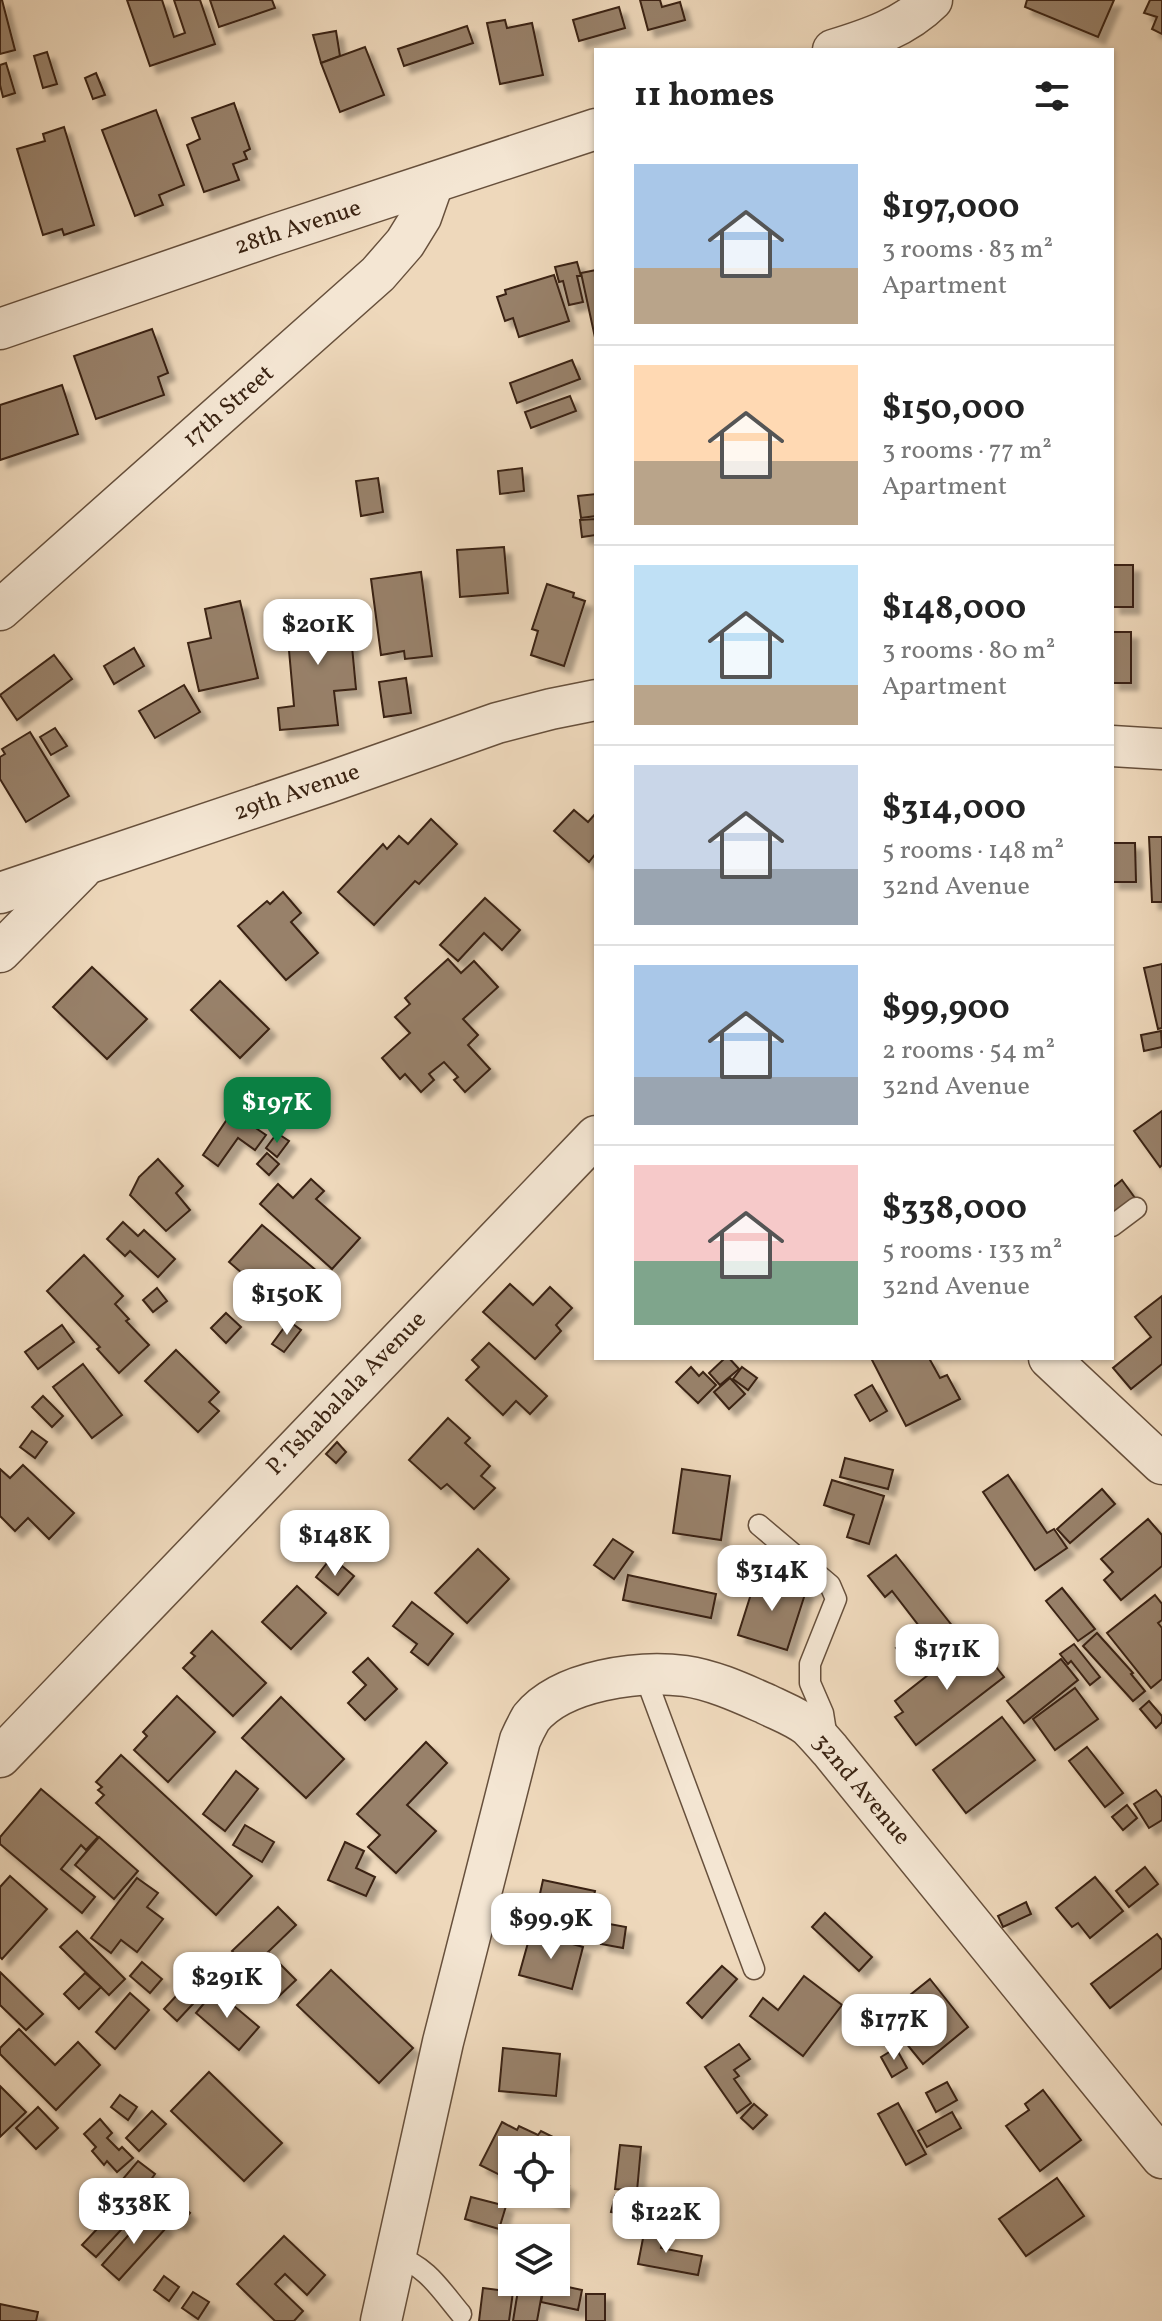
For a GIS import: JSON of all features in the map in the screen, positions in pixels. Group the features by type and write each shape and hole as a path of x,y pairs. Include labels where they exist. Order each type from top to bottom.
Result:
{"street":[{"path":"838,48 901,24 932,0"},
{"name":"28th Avenue","path":"0,329 594,130"},
{"name":"17th Street","path":"0,610 378,274 405,243 421,217 433,183"},
{"name":"29th Avenue","path":"0,893 497,723 594,700"},
{"path":"1114,746 1162,749"},
{"path":"0,952 87,865"},
{"name":"P. Tshabalala Avenue","path":"0,1757 594,1138"},
{"path":"1051,1360 1162,1464"},
{"name":"32nd Avenue","path":"381,2321 443,2042 520,1740 531,1719 547,1704 566,1692 613,1678 686,1676 736,1691 808,1726 1162,2158"}],"lane":[{"path":"1114,1224 1136,1208"},
{"path":"759,1525 830,1585 836,1599 810,1664 810,1683 823,1713 830,1750"},
{"path":"645,1676 754,1969"},
{"path":"395,2256 411,2261 428,2273 461,2314"}],"building":[{"path":"0,0 15,50 0,54"},
{"path":"127,0 162,0 174,37 185,33 174,0 200,0 215,44 150,66"},
{"path":"210,0 272,0 275,8 219,27"},
{"path":"640,0 660,0 662,7 680,2 685,20 648,30"},
{"path":"1027,0 1114,0 1098,37 1025,7"},
{"path":"1150,0 1162,0 1162,34 1152,29 1157,17 1144,13"},
{"path":"619,7 625,28 579,41 573,20"},
{"path":"505,20 507,28 532,23 543,75 500,84 487,23"},
{"path":"467,26 473,43 404,66 398,49"},
{"path":"336,31 340,56 321,63 313,35"},
{"path":"365,47 384,95 340,112 321,63"},
{"path":"47,52 57,84 43,88 34,56"},
{"path":"6,63 15,93 3,97 0,65"},
{"path":"96,73 105,95 93,99 85,78"},
{"path":"234,103 250,149 244,152 247,159 233,164 239,180 204,192 187,145 200,139 192,118"},
{"path":"156,110 184,185 159,195 163,205 135,216 102,130"},
{"path":"64,127 94,225 64,235 62,229 43,235 17,149 45,141 43,134"},
{"path":"577,262 583,302 569,305 563,281 559,282 555,267"},
{"path":"594,270 594,333 581,273"},
{"path":"554,275 569,321 519,337 513,318 505,321 497,297 506,294 505,290"},
{"path":"152,329 168,373 158,377 164,395 96,419 74,356"},
{"path":"572,360 580,379 517,403 510,383"},
{"path":"62,385 78,434 0,460 0,405"},
{"path":"570,396 576,411 531,428 525,412"},
{"path":"522,468 524,491 500,494 498,471"},
{"path":"378,478 383,512 361,516 356,481"},
{"path":"594,494 594,516 581,518 578,496"},
{"path":"594,519 594,535 582,537 580,520"},
{"path":"504,547 508,593 460,597 457,550"},
{"path":"1114,565 1133,565 1133,607 1114,607"},
{"path":"421,572 432,656 405,659 404,651 381,655 371,579"},
{"path":"547,584 574,593 573,597 585,601 564,666 531,655 538,631 532,629"},
{"path":"240,601 258,678 199,691 188,643 211,638 205,609"},
{"path":"348,604 356,689 334,691 338,725 280,730 278,708 294,706 286,617 316,614 316,608"},
{"path":"1114,632 1131,632 1131,683 1114,683"},
{"path":"134,648 144,666 114,684 104,666"},
{"path":"54,655 72,679 17,720 0,695"},
{"path":"406,678 411,713 384,717 379,682"},
{"path":"184,685 200,712 155,738 139,711"},
{"path":"55,728 67,746 51,755 40,737"},
{"path":"30,732 69,796 26,822 0,779 0,757 5,754 2,749"},
{"path":"574,810 588,822 594,815 594,856 589,862 554,831"},
{"path":"431,819 457,844 419,884 415,881 374,925 338,892 383,844 387,849 399,836 408,844"},
{"path":"1149,837 1162,837 1162,902 1152,902"},
{"path":"1114,843 1135,843 1136,882 1114,882"},
{"path":"283,892 301,913 291,922 318,953 286,980 238,926 267,901 270,904"},
{"path":"485,898 520,930 502,950 484,933 458,961 440,945"},
{"path":"448,959 461,973 474,961 498,987 463,1019 478,1035 468,1045 490,1069 465,1092 454,1080 458,1077 444,1062 429,1074 434,1080 421,1092 405,1074 400,1079 382,1058 410,1033 395,1017 410,1004 405,998"},
{"path":"1162,964 1162,1028 1158,1029 1144,968"},
{"path":"92,967 147,1019 107,1059 53,1007"},
{"path":"220,981 269,1029 240,1058 191,1010"},
{"path":"1161,1031 1162,1047 1144,1051 1141,1035"},
{"path":"1162,1111 1162,1165 1160,1167 1134,1131"},
{"path":"232,1112 266,1135 255,1150 238,1138 218,1166 203,1155"},
{"path":"277,1133 289,1141 277,1157 266,1148"},
{"path":"267,1153 279,1164 269,1175 257,1164"},
{"path":"158,1159 183,1186 176,1193 190,1210 166,1231 130,1195 139,1177"},
{"path":"311,1179 324,1191 316,1199 360,1238 332,1269 260,1204 278,1184 293,1198"},
{"path":"1122,1180 1135,1198 1114,1214 1114,1186"},
{"path":"123,1222 138,1236 144,1230 175,1259 158,1277 130,1251 125,1256 107,1239"},
{"path":"262,1225 324,1277 291,1315 229,1262"},
{"path":"84,1255 123,1296 115,1304 149,1345 119,1373 97,1349 100,1347 47,1291"},
{"path":"510,1284 533,1305 550,1287 572,1308 556,1325 561,1331 535,1359 483,1312"},
{"path":"157,1288 167,1301 153,1312 143,1300"},
{"path":"1162,1296 1162,1364 1131,1389 1113,1368 1151,1337 1135,1317"},
{"path":"226,1313 241,1327 226,1343 211,1328"},
{"path":"289,1321 301,1330 284,1352 272,1344"},
{"path":"62,1325 74,1342 38,1369 25,1352"},
{"path":"489,1343 547,1396 530,1414 516,1401 503,1415 466,1380 479,1367 472,1360"},
{"path":"176,1350 219,1392 209,1402 219,1411 198,1432 145,1381"},
{"path":"723,1360 731,1360 739,1369 720,1385 709,1373"},
{"path":"872,1360 930,1360 940,1378 947,1375 960,1399 906,1426"},
{"path":"83,1364 122,1415 92,1438 53,1387"},
{"path":"691,1367 699,1376 703,1372 716,1385 698,1403 676,1382"},
{"path":"742,1367 757,1378 748,1390 733,1379"},
{"path":"730,1378 745,1394 729,1409 714,1392"},
{"path":"872,1385 887,1411 870,1421 855,1395"},
{"path":"43,1396 63,1416 52,1427 32,1407"},
{"path":"448,1418 470,1438 465,1443 490,1466 481,1476 495,1488 474,1509 447,1484 441,1489 409,1460"},
{"path":"32,1431 47,1442 35,1458 20,1447"},
{"path":"337,1442 346,1452 336,1463 326,1454"},
{"path":"845,1458 893,1470 888,1489 840,1477"},
{"path":"23,1465 74,1513 49,1539 28,1518 15,1531 0,1516 0,1469 10,1478"},
{"path":"682,1469 730,1476 721,1540 673,1533"},
{"path":"1008,1475 1047,1533 1054,1529 1067,1548 1035,1570 983,1492"},
{"path":"832,1480 884,1496 869,1544 847,1537 854,1515 824,1505"},
{"path":"1102,1489 1115,1504 1070,1543 1057,1529"},
{"path":"1148,1519 1162,1535 1162,1566 1121,1600 1104,1580 1113,1572 1101,1559"},
{"path":"613,1539 633,1552 614,1579 594,1565"},
{"path":"478,1549 509,1579 467,1623 435,1593"},
{"path":"896,1555 954,1628 933,1644 892,1591 885,1597 868,1576"},
{"path":"327,1563 337,1572 342,1566 354,1576 338,1595 316,1577"},
{"path":"628,1575 716,1594 711,1618 623,1600"},
{"path":"757,1575 806,1591 787,1650 738,1635"},
{"path":"297,1586 326,1613 291,1649 262,1622"},
{"path":"1062,1588 1095,1629 1078,1641 1046,1601"},
{"path":"1155,1595 1162,1604 1162,1620 1158,1623 1162,1628 1162,1679 1151,1688 1107,1633"},
{"path":"412,1602 453,1634 428,1665 411,1652 417,1644 393,1626"},
{"path":"212,1631 266,1683 233,1716 183,1668 195,1656 191,1653"},
{"path":"1097,1633 1145,1691 1133,1701 1083,1646"},
{"path":"915,1634 927,1650 909,1664 896,1648"},
{"path":"974,1639 1004,1677 916,1745 895,1717 903,1712 895,1701"},
{"path":"1074,1644 1100,1677 1090,1685 1071,1661 1068,1664 1060,1654"},
{"path":"368,1658 397,1689 365,1720 348,1703 366,1685 353,1672"},
{"path":"1061,1659 1078,1680 1024,1723 1007,1701"},
{"path":"1075,1688 1098,1719 1055,1750 1033,1719"},
{"path":"177,1696 215,1732 168,1782 134,1750 147,1736 143,1732"},
{"path":"281,1697 344,1759 306,1798 242,1738"},
{"path":"1149,1701 1162,1716 1162,1722 1156,1728 1140,1709"},
{"path":"1002,1717 1035,1760 966,1813 933,1770"},
{"path":"426,1742 447,1763 407,1805 436,1831 396,1873 368,1847 380,1835 357,1814"},
{"path":"1087,1747 1123,1793 1105,1807 1069,1761"},
{"path":"121,1755 252,1876 216,1915 96,1803 104,1795 98,1790 102,1787 96,1782"},
{"path":"236,1771 258,1789 225,1831 203,1814"},
{"path":"41,1789 98,1837 86,1850 81,1845 61,1869 95,1897 82,1913 0,1844 0,1837"},
{"path":"1156,1790 1162,1798 1162,1820 1149,1828 1134,1804"},
{"path":"1127,1805 1137,1818 1123,1830 1112,1817"},
{"path":"245,1825 274,1842 262,1862 233,1845"},
{"path":"99,1837 138,1871 114,1899 75,1865"},
{"path":"345,1842 364,1851 356,1868 375,1877 366,1896 328,1880"},
{"path":"1145,1867 1158,1884 1129,1907 1116,1891"},
{"path":"10,1876 47,1909 2,1959 0,1887"},
{"path":"1095,1877 1123,1911 1090,1938 1078,1923 1072,1927 1056,1908"},
{"path":"137,1878 158,1893 147,1907 163,1919 137,1952 121,1940 111,1953 91,1938"},
{"path":"543,1880 595,1891 588,1923 536,1912"},
{"path":"1026,1902 1031,1914 1003,1927 998,1916"},
{"path":"278,1907 296,1925 268,1952 296,1980 278,1997 232,1951"},
{"path":"825,1913 872,1957 859,1971 812,1927"},
{"path":"604,1923 626,1927 623,1948 601,1944"},
{"path":"77,1931 125,1979 109,1995 60,1947"},
{"path":"531,1932 583,1947 572,1989 519,1975"},
{"path":"1157,1934 1162,1940 1162,1968 1110,2008 1091,1984"},
{"path":"142,1962 162,1979 150,1993 130,1976"},
{"path":"722,1966 737,1979 702,2018 687,2003"},
{"path":"331,1970 413,2048 379,2083 297,2005"},
{"path":"0,1972 43,2014 26,2030 0,2005"},
{"path":"85,1973 101,1987 79,2009 64,1994"},
{"path":"804,1976 842,2005 803,2056 750,2016 763,1998 778,2010"},
{"path":"192,1979 205,1991 177,2021 164,2009"},
{"path":"930,1979 968,2027 923,2064 884,2016"},
{"path":"215,1990 259,2027 239,2050 196,2013"},
{"path":"130,1993 149,2010 115,2049 96,2032"},
{"path":"19,2029 55,2065 78,2042 100,2065 56,2110 0,2054 0,2048"},
{"path":"739,2044 750,2059 734,2070 739,2076 734,2079 751,2103 737,2113 705,2067"},
{"path":"503,2048 560,2054 556,2096 499,2091"},
{"path":"896,2048 907,2068 892,2077 881,2057"},
{"path":"209,2072 282,2143 244,2181 171,2111"},
{"path":"947,2082 957,2100 936,2112 926,2093"},
{"path":"0,2086 26,2112 0,2137"},
{"path":"1043,2090 1081,2140 1040,2171 1006,2126 1029,2110 1025,2104"},
{"path":"120,2095 137,2107 128,2120 111,2107"},
{"path":"898,2103 926,2154 906,2165 878,2114"},
{"path":"754,2104 767,2115 753,2129 741,2118"},
{"path":"38,2107 58,2128 36,2149 16,2128"},
{"path":"152,2111 166,2124 139,2151 126,2138"},
{"path":"952,2112 961,2128 927,2147 918,2131"},
{"path":"100,2119 112,2133 107,2138 133,2158 117,2172 107,2161 104,2165 92,2151 96,2147 84,2134"},
{"path":"502,2122 517,2130 519,2126 538,2135 541,2131 551,2136 498,2136 498,2174 480,2165"},
{"path":"620,2145 641,2147 637,2191 615,2189"},
{"path":"138,2161 155,2174 150,2181 190,2213 180,2225 122,2180"},
{"path":"1057,2178 1084,2216 1026,2256 999,2219"},
{"path":"131,2193 144,2205 96,2257 82,2245"},
{"path":"615,2196 639,2202 636,2217 611,2212"},
{"path":"471,2197 505,2208 498,2229 465,2219"},
{"path":"149,2212 166,2228 119,2280 102,2265"},
{"path":"645,2228 664,2232 661,2248 702,2256 698,2275 638,2264"},
{"path":"284,2236 325,2275 307,2295 285,2274 275,2284 303,2311 294,2321 275,2321 237,2284"},
{"path":"164,2276 179,2287 169,2301 154,2290"},
{"path":"570,2287 582,2290 578,2310 541,2302 542,2296 570,2296"},
{"path":"483,2288 498,2290 498,2296 512,2296 509,2321 479,2321"},
{"path":"193,2292 209,2302 198,2319 182,2308"},
{"path":"586,2294 605,2294 605,2321 586,2321"},
{"path":"517,2296 542,2296 537,2321 513,2321"},
{"path":"0,2304 38,2312 36,2321 0,2321"}]}
